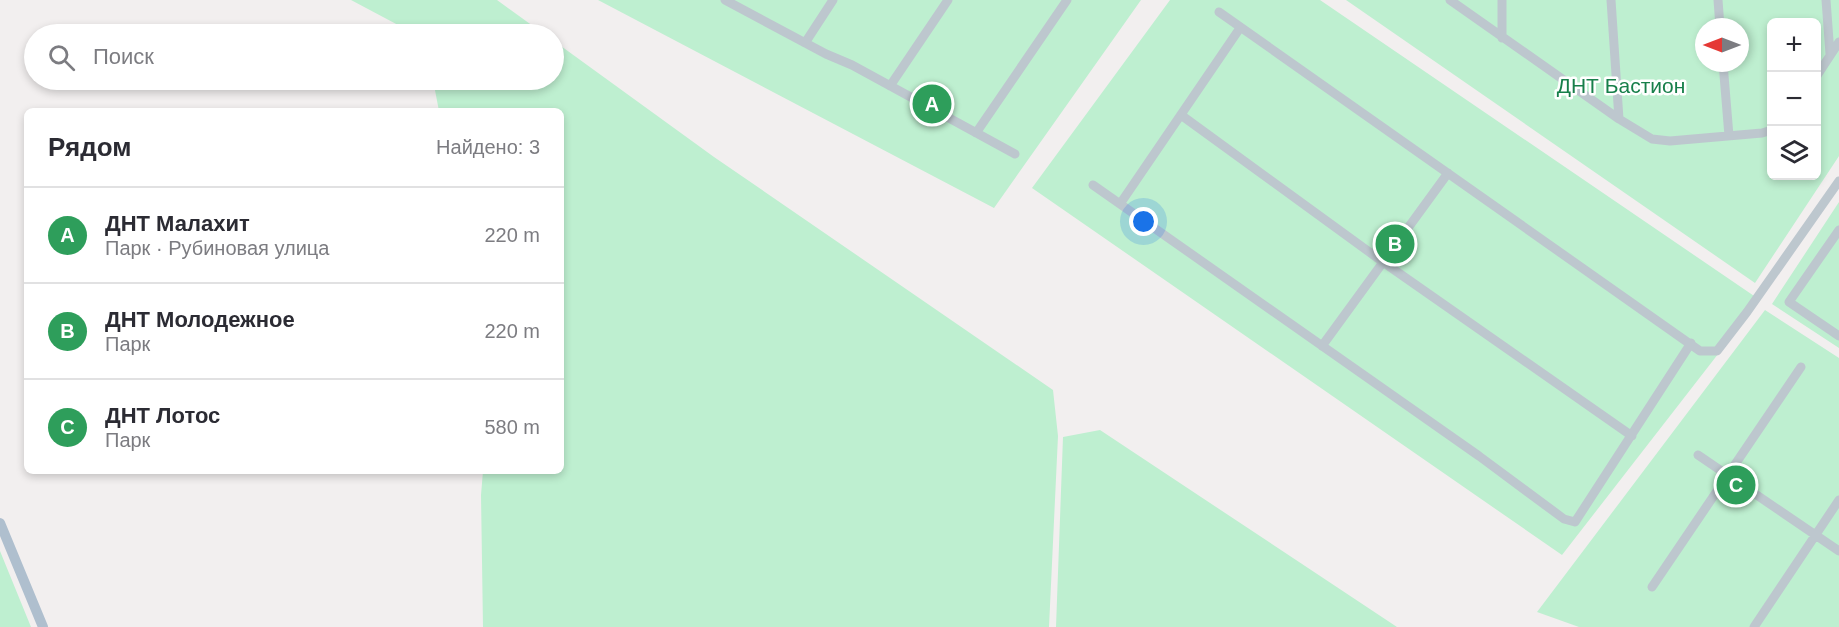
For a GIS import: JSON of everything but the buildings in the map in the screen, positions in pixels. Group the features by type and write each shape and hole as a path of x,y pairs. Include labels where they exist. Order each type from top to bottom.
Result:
{"main road":[{"path":"0,523 43,627"}],"street":[{"path":"725,0 1015,154"},
{"path":"805,43 833,0"},
{"path":"890,86 948,0"},
{"path":"976,133 1067,0"},
{"path":"1450,0 1652,140 1670,141 1767,132"},
{"path":"1502,0 1502,38"},
{"path":"1611,0 1619,119"},
{"path":"1718,0 1719,18"},
{"path":"1826,0 1830,54"},
{"path":"1219,12 1700,351 1717,351 1839,181"},
{"path":"1120,204 1240,28"},
{"path":"1819,72 1839,42"},
{"path":"1724,72 1728,136"},
{"path":"1181,115 1383,262 1632,436"},
{"path":"1322,346 1448,173"},
{"path":"1093,185 1479,456 1564,519 1575,522 1691,344"},
{"path":"1839,230 1789,302 1839,336"},
{"path":"1652,587 1801,367"},
{"path":"1698,455 1839,551"},
{"path":"1754,627 1839,500"}],"green space":[{"path":"351,0 497,0 530,24 396,24"},
{"path":"598,0 1141,0 994,208"},
{"path":"1170,0 1320,0 1760,300 1562,555 1032,188"},
{"name":"ДНТ Бастион","path":"1346,0 1839,0 1839,156 1755,283"},
{"path":"564,48 714,157 1053,390 1058,436 1049,627 483,627 483,474 564,474 564,108 438,108 435,90 564,90"},
{"path":"1839,202 1839,348 1772,304"},
{"path":"1765,310 1839,358 1839,627 1579,627 1537,612"},
{"path":"1100,430 1397,627 1056,627 1063,437"},
{"path":"0,551 31,627 0,627"}],"place":[{"name":"ДНТ Малахит","path":"932,104"},
{"name":"ДНТ Молодежное","path":"1395,244"},
{"name":"ДНТ Лотос","path":"1736,485"}]}
